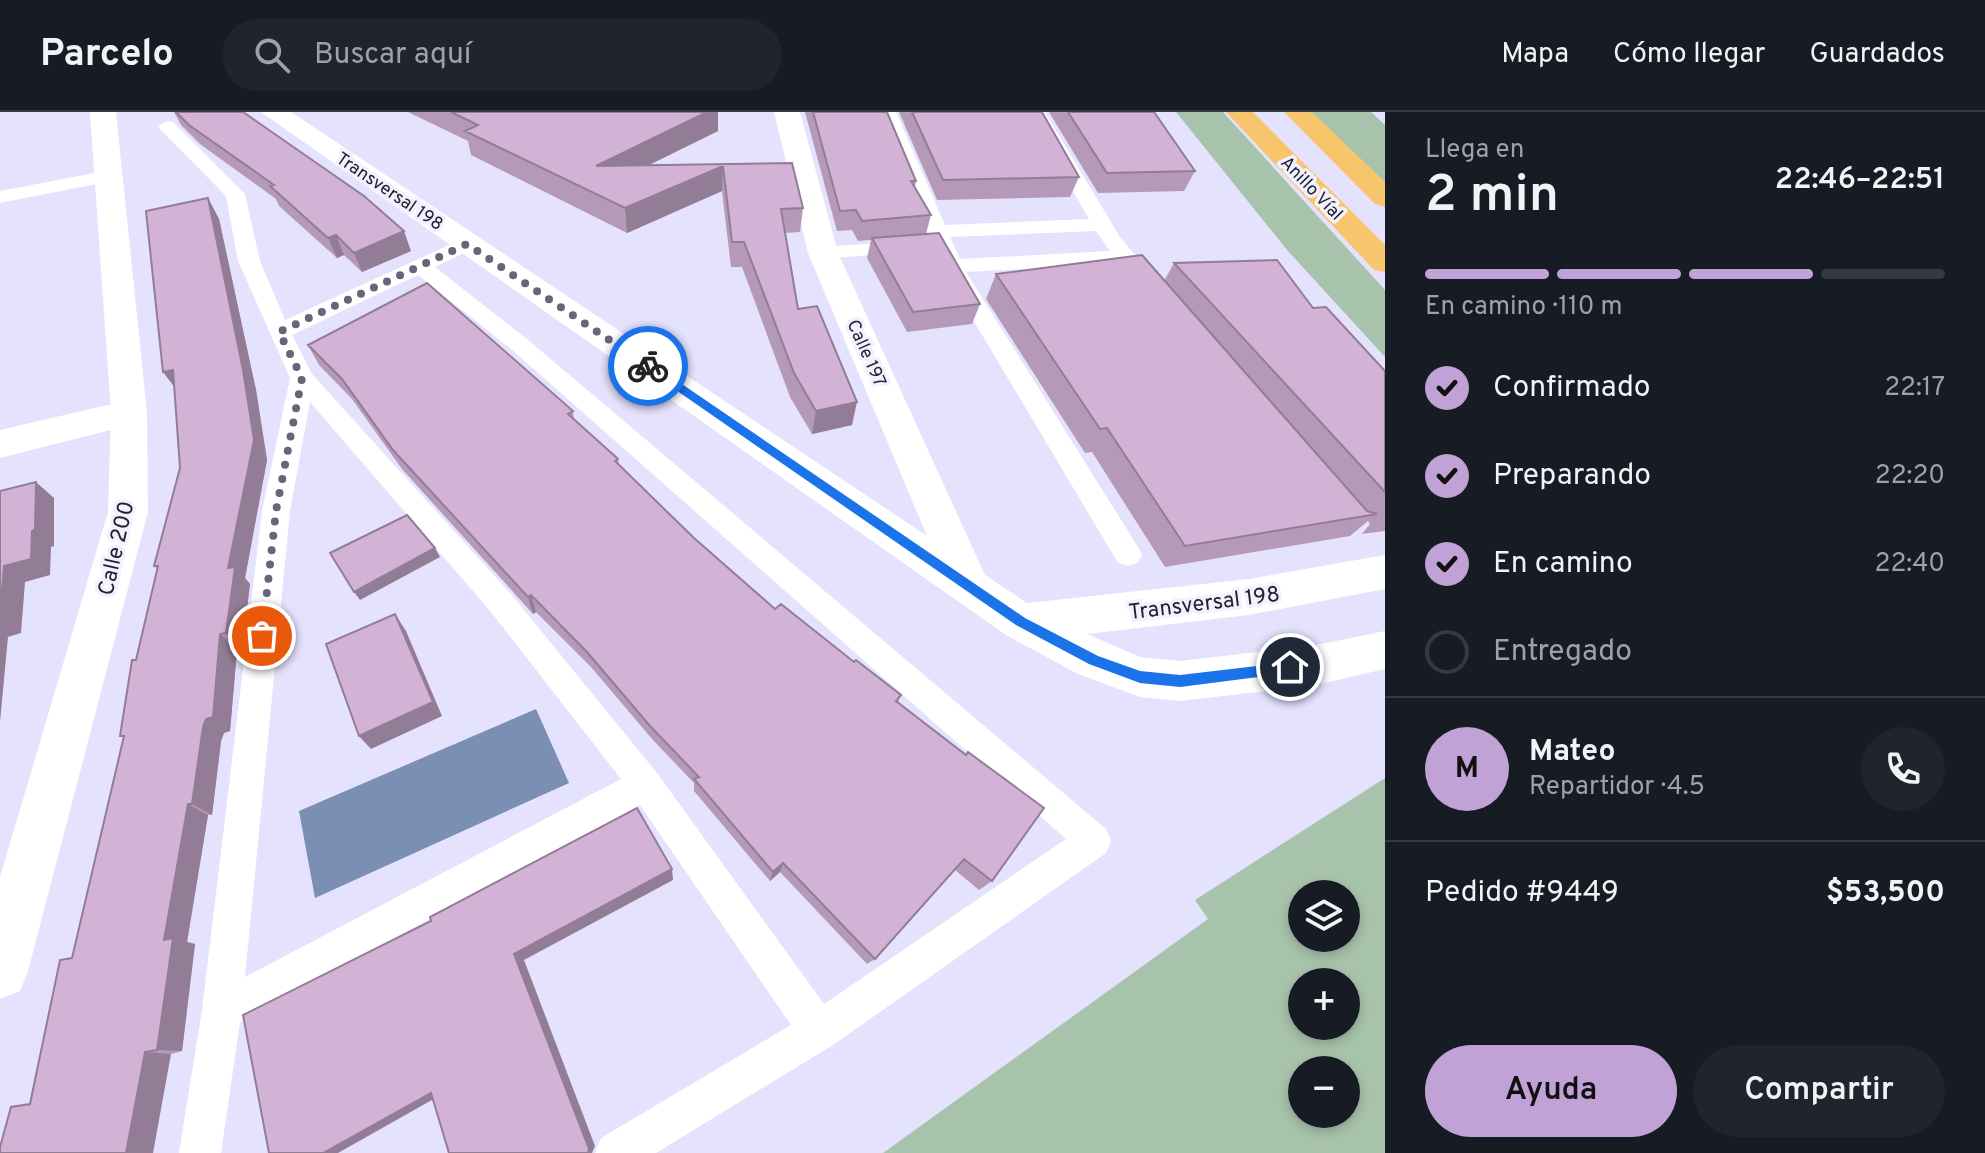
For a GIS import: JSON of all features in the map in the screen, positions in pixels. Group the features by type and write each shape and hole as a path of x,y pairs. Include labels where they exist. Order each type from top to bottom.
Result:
{"highway":[{"name":"Anillo Víal","path":"1239,112 1385,263"},
{"name":"Anillo Víal","path":"1297,112 1385,198"}],"street":[{"name":"Calle 200","path":"0,971 128,512 129,413 103,112"},
{"name":"Transversal 198","path":"274,112 1021,622 1094,660 1140,677 1180,681 1316,665 1385,650"},
{"name":"Calle 197","path":"787,112 823,253 969,586"},
{"path":"0,444 129,413"},
{"name":"Transversal 198","path":"1021,622 1308,590 1385,572"}],"lane":[{"path":"887,112 952,266 1128,555"},
{"path":"1036,112 1102,225 1124,257 1168,307"},
{"path":"167,126 235,194 249,261 302,378 501,603 645,784 819,1031"},
{"path":"0,197 110,176"},
{"path":"823,253 940,237 1102,225"},
{"path":"279,332 467,244"},
{"path":"952,266 1124,257"},
{"path":"421,267 519,344 1094,841 819,1031 616,1153"},
{"path":"200,1153 222,1010 276,511 302,378"},
{"path":"222,1010 645,784"}],"green space":[{"path":"1176,112 1223,112 1385,290 1385,357 1288,251"},
{"path":"1309,112 1371,112 1385,125 1385,185"},
{"path":"1385,778 1385,1153 883,1153 1208,919 1195,900"}],"water":[{"path":"536,709 569,783 315,898 299,811"}],"building":[{"path":"176,112 243,112 364,196 404,231 354,253 336,235 328,238 270,186 274,185 189,125"},
{"path":"451,112 707,112 596,166 792,163 803,208 781,209 798,309 817,306 857,402 816,411 794,373 744,242 732,242 723,166 625,208 465,131 478,125"},
{"path":"813,112 887,112 916,181 911,181 931,215 862,221 856,210 840,211"},
{"path":"912,112 1042,112 1079,177 943,180"},
{"path":"1068,112 1154,112 1195,171 1107,173"},
{"path":"208,198 254,440 228,568 235,567 226,633 220,634 213,717 206,719 203,727 192,804 188,804 164,940 173,938 157,1050 145,1052 126,1153 0,1153 11,1107 30,1104 60,960 72,958 124,736 120,736 132,660 136,660 158,566 154,566 180,468 173,370 163,372 146,211"},
{"path":"939,233 980,304 913,312 872,238"},
{"path":"1142,255 1367,511 1377,514 1185,546 1107,428 1100,429 996,274"},
{"path":"1277,260 1313,308 1326,307 1385,371 1385,492 1174,263"},
{"path":"427,283 573,411 568,414 618,459 615,461 694,538 775,609 781,604 901,695 896,701 966,755 968,752 1044,808 992,881 964,859 875,959 783,863 773,872 694,779 699,777 650,726 587,652 531,595 528,597 393,450 342,379 308,345"},
{"path":"36,482 31,559 4,566 0,616 0,491"},
{"path":"407,515 435,548 354,592 330,553"},
{"path":"395,614 433,702 359,736 326,644"},
{"path":"637,808 672,869 514,954 588,1153 449,1153 431,1093 323,1153 269,1153 243,1015 431,921 430,917"}],"way so far":[{"path":"262,636 276,511 302,378 279,332 467,244 648,366"}],"route":[{"path":"648,366 1021,622 1094,660 1140,677 1180,681 1290,667"}]}
